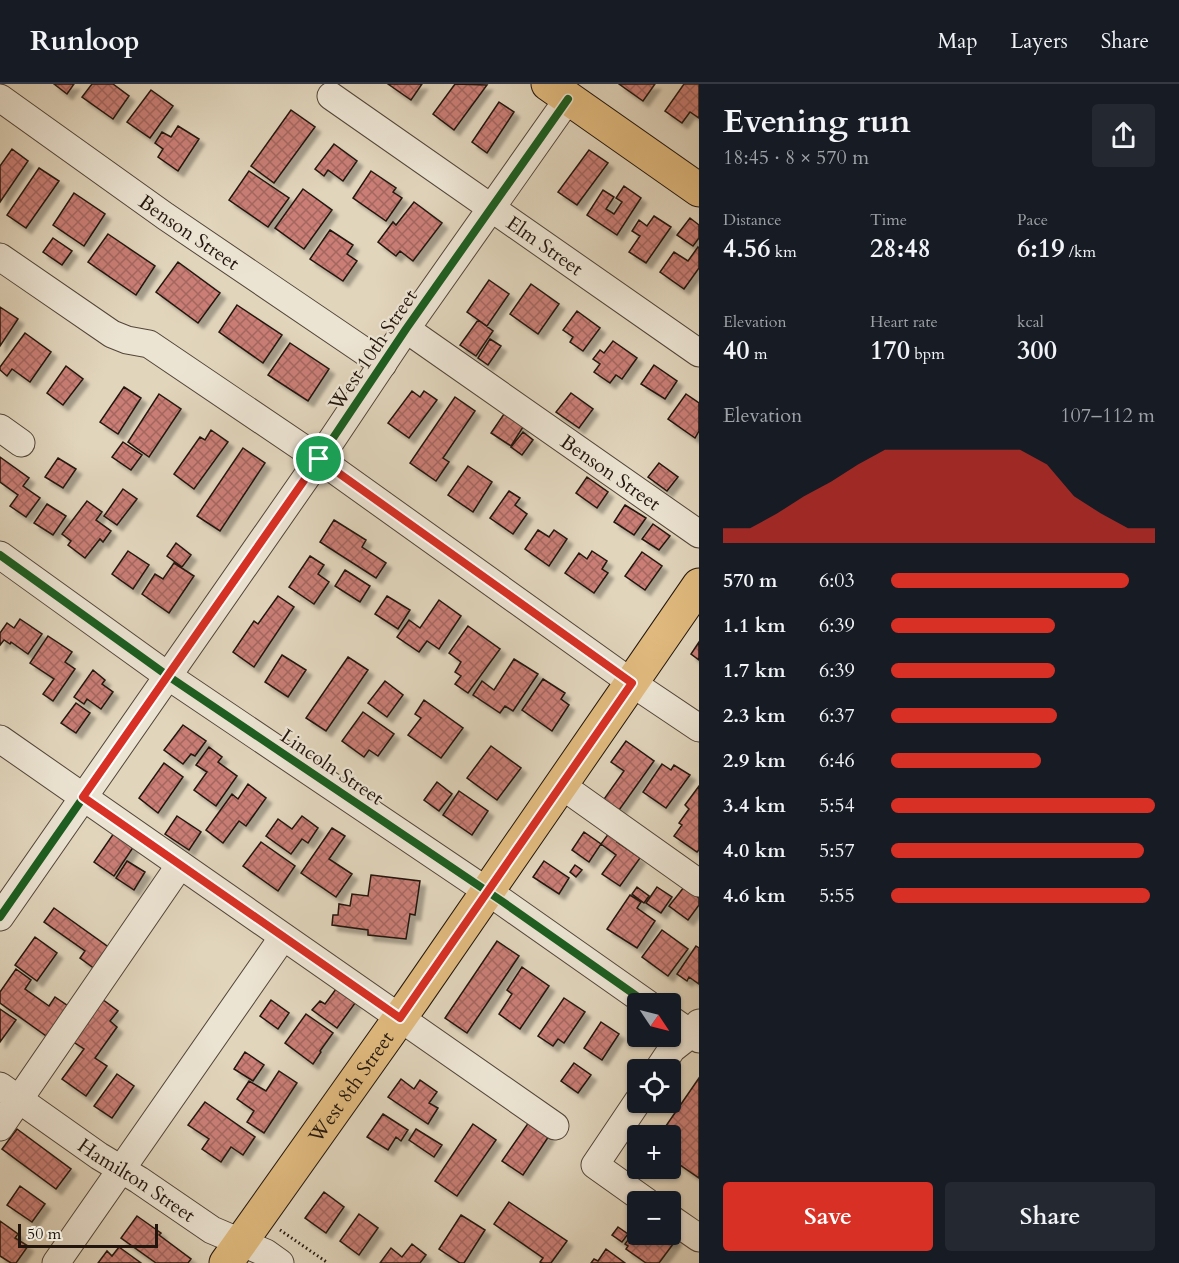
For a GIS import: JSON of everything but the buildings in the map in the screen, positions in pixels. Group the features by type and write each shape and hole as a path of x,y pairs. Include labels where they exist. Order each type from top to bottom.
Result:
{"main road":[{"path":"558,91 699,190"},
{"name":"West 8th Street","path":"233,1253 488,892 699,585"}],"street":[{"name":"West 10th Street","path":"0,917 491,209 558,91"},
{"name":"Elm Street","path":"331,96 699,353"},
{"name":"Benson Street","path":"0,98 165,216 383,364"},
{"path":"0,257 112,334 127,340 149,344 319,459 632,683 699,728"},
{"name":"Benson Street","path":"406,329 699,534"},
{"name":"Lincoln Street","path":"0,555 168,676 488,892 632,993"},
{"path":"0,739 555,1126"},
{"path":"561,785 699,883"},
{"path":"0,1127 10,1092 180,865"},
{"path":"56,1263 284,937"},
{"path":"665,1059 690,1029"},
{"name":"Hamilton Street","path":"10,1092 99,1156 212,1230 233,1253 266,1253 280,1263"},
{"path":"630,1113 596,1165 632,1191"},
{"path":"681,1226 699,1238"}],"cycle path":[{"path":"0,917 319,459 406,329 568,99"},
{"path":"0,555 168,676 503,902 632,993"}],"route":[{"path":"319,459 632,683 400,1018 83,797 319,459"}]}
